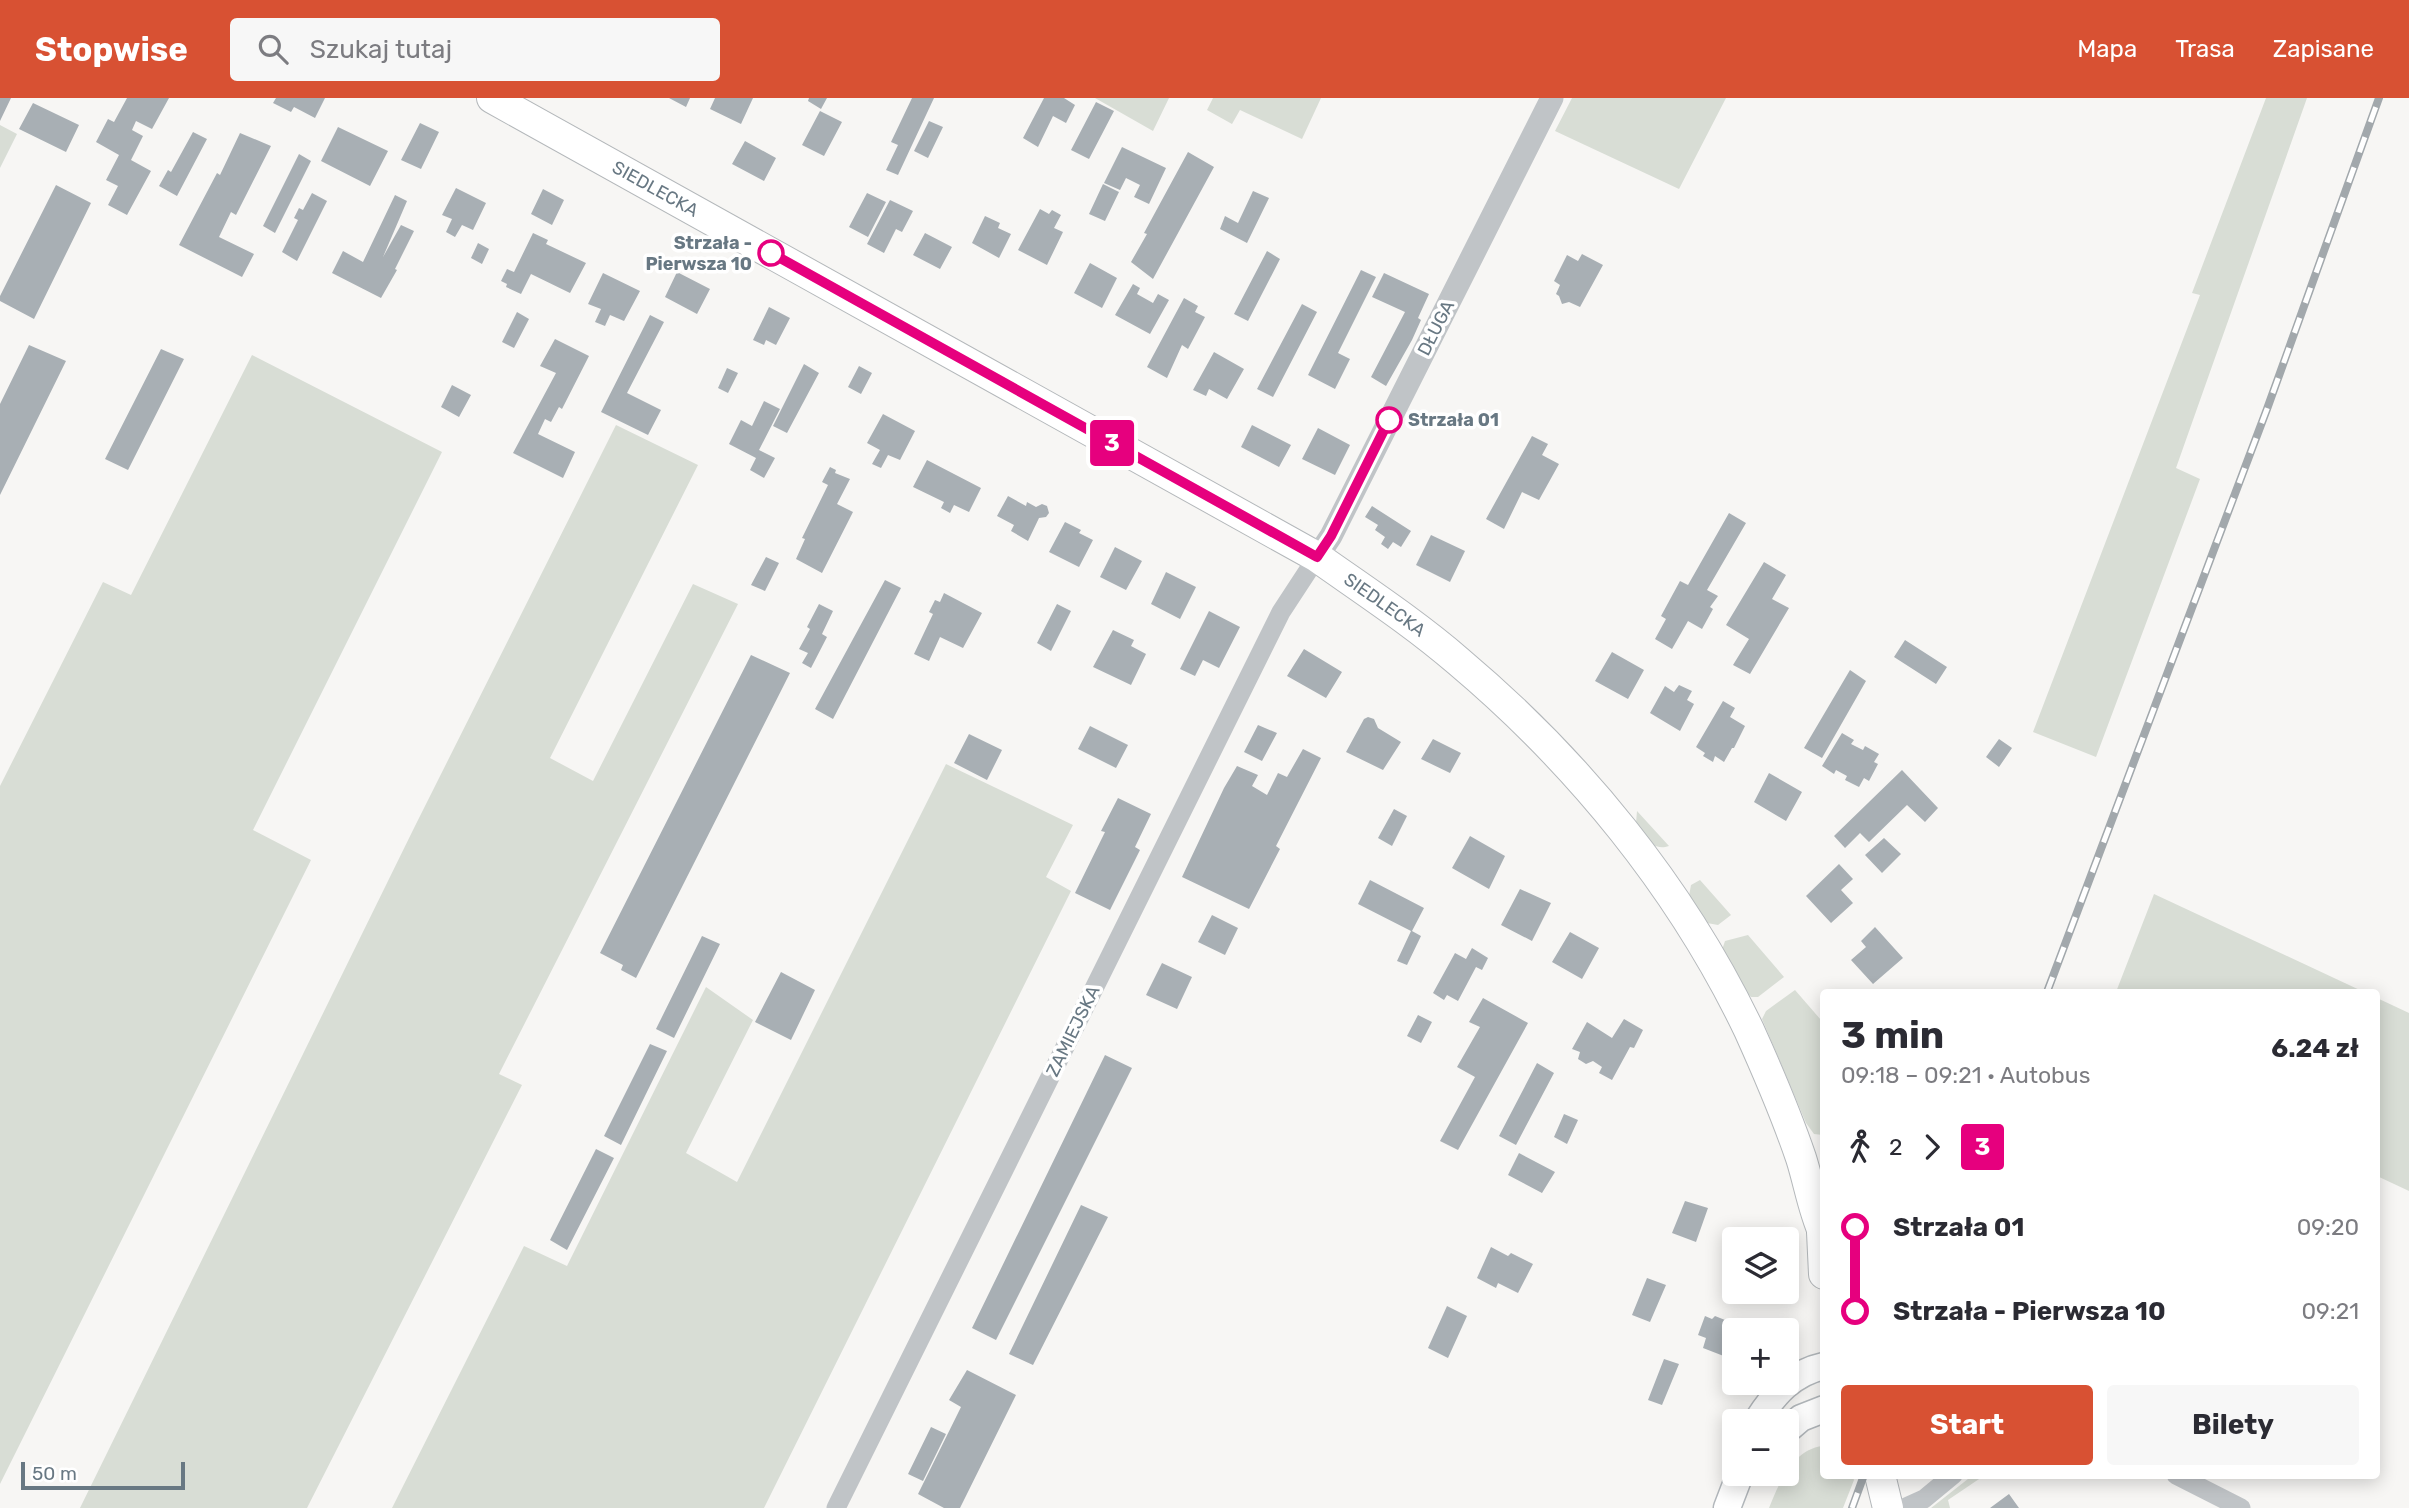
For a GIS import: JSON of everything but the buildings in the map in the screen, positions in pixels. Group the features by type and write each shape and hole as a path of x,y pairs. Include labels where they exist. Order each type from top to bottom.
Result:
{"main road":[{"name":"SIEDLECKA","path":"492,98 1317,557 1389,607 1457,660 1530,727 1597,799 1650,866 1689,924 1728,991 1766,1069 1794,1138 1820,1223"},
{"path":"1765,1409 1788,1382 1810,1369 1820,1367"},
{"path":"1799,1420 1820,1411"},
{"path":"1881,1479 1888,1508"},
{"path":"1727,1508 1735,1486"}],"street":[{"name":"DŁUGA","path":"1317,557 1331,536 1552,98"},
{"name":"ZAMIEJSKA","path":"836,1508 1274,624 1317,557"},
{"path":"1904,1508 1924,1499 1949,1479"},
{"path":"2184,1479 2241,1508"}],"shaded area":[{"path":"1095,98 1169,98 1153,131"},
{"path":"1213,98 1321,98 1302,139 1240,110 1232,124 1207,110"},
{"path":"1572,98 1726,98 1679,189 1555,131"},
{"path":"2266,98 2307,98 2176,468 2200,479 2096,757 2033,732 2200,295 2192,293"},
{"path":"0,125 17,134 0,168"},
{"path":"252,355 442,452 253,830 311,860 0,1484 0,786 103,582 131,595"},
{"path":"616,425 698,465 550,758 593,781 693,584 738,604 499,1074 522,1085 307,1508 80,1508 415,826"},
{"path":"946,764 1073,825 1046,877 1071,891 764,1508 392,1508 524,1246 567,1266 706,987 753,1020 686,1153 737,1182"},
{"path":"1637,811 1669,846 1658,847 1649,841 1636,823"},
{"path":"1700,880 1731,915 1718,925 1707,923 1689,896 1691,885"},
{"path":"2154,894 2358,989 2117,989"},
{"path":"1748,935 1784,977 1758,997 1751,997 1747,993 1722,950 1725,941"},
{"path":"1795,990 1820,1019 1820,1135 1814,1134 1806,1123 1762,1019 1766,1011"},
{"path":"2380,999 2409,1013 2409,1191 2380,1177"},
{"path":"1820,1447 1820,1479 1854,1479 1843,1508 1769,1508 1778,1486 1799,1486 1799,1456"},
{"path":"1968,1479 1979,1479 1948,1500 1950,1508 1931,1508"}],"railway":[{"path":"2048,989 2267,409 2379,98"},
{"path":"1852,1508 1863,1479"}],"bus line":[{"name":"3","path":"771,253 1317,557 1331,536 1389,420"}],"place":[{"name":"Strzała - Pierwsza 10","path":"771,253"},
{"name":"Strzała 01","path":"1389,420"}]}
